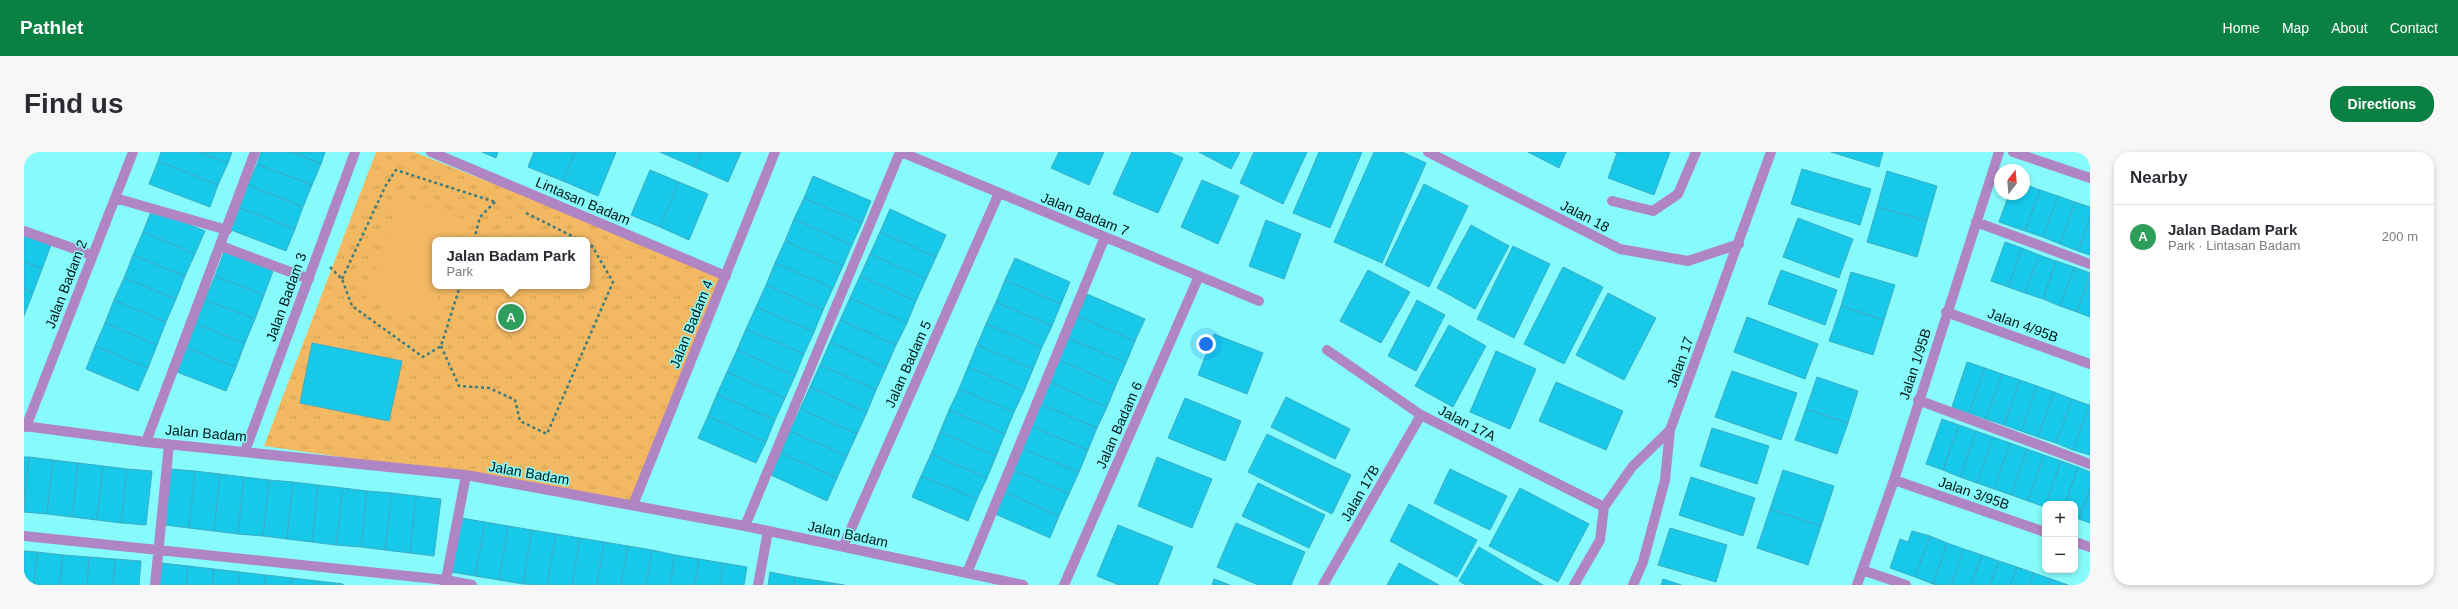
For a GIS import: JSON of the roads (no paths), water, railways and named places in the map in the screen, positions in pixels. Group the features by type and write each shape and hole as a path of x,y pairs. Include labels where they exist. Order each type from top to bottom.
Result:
{"street":[{"name":"Jalan Badam 2","path":"25,426 133,152"},
{"path":"146,442 221,246 255,152"},
{"name":"Jalan Badam 3","path":"245,451 309,279 316,254 355,152"},
{"name":"Lintasan Badam","path":"431,152 726,276"},
{"name":"Jalan Badam 4","path":"633,506 775,152"},
{"path":"745,526 900,152"},
{"name":"Jalan Badam 7","path":"900,152 1259,301"},
{"name":"Jalan 18","path":"1428,152 1620,249 1688,261 1739,244"},
{"path":"1612,201 1653,211 1678,194 1696,152"},
{"name":"Jalan 17","path":"1633,585 1643,562 1665,480 1670,430 1739,244 1771,152"},
{"name":"Jalan 1/95B","path":"1857,585 1894,480 1946,312 1999,152"},
{"path":"2013,152 2090,178"},
{"name":"Jalan Badam 5","path":"843,547 999,193"},
{"path":"115,198 227,230"},
{"path":"1976,222 2090,264"},
{"path":"24,231 92,255"},
{"path":"967,573 1105,237"},
{"path":"221,246 309,279"},
{"name":"Jalan Badam 6","path":"1064,585 1199,276"},
{"name":"Jalan 4/95B","path":"1946,312 2090,364"},
{"name":"Jalan 17A","path":"1327,350 1421,415 1604,507"},
{"path":"1918,400 2090,464"},
{"name":"Jalan 17B","path":"1323,585 1421,415"},
{"name":"Jalan Badam","path":"25,426 146,442 245,451 466,475 745,526 1023,585"},
{"path":"1574,585 1600,540 1604,507 1632,467 1670,430"},
{"path":"155,585 157,549 169,444"},
{"path":"446,583 466,475"},
{"name":"Jalan 3/95B","path":"1894,480 2042,531"},
{"path":"758,585 768,531"},
{"path":"24,536 157,549 472,585"},
{"path":"2078,543 2090,547"},
{"path":"1862,570 1906,585"}],"place":[{"name":"Jalan Badam Park","path":"511,317"}]}
